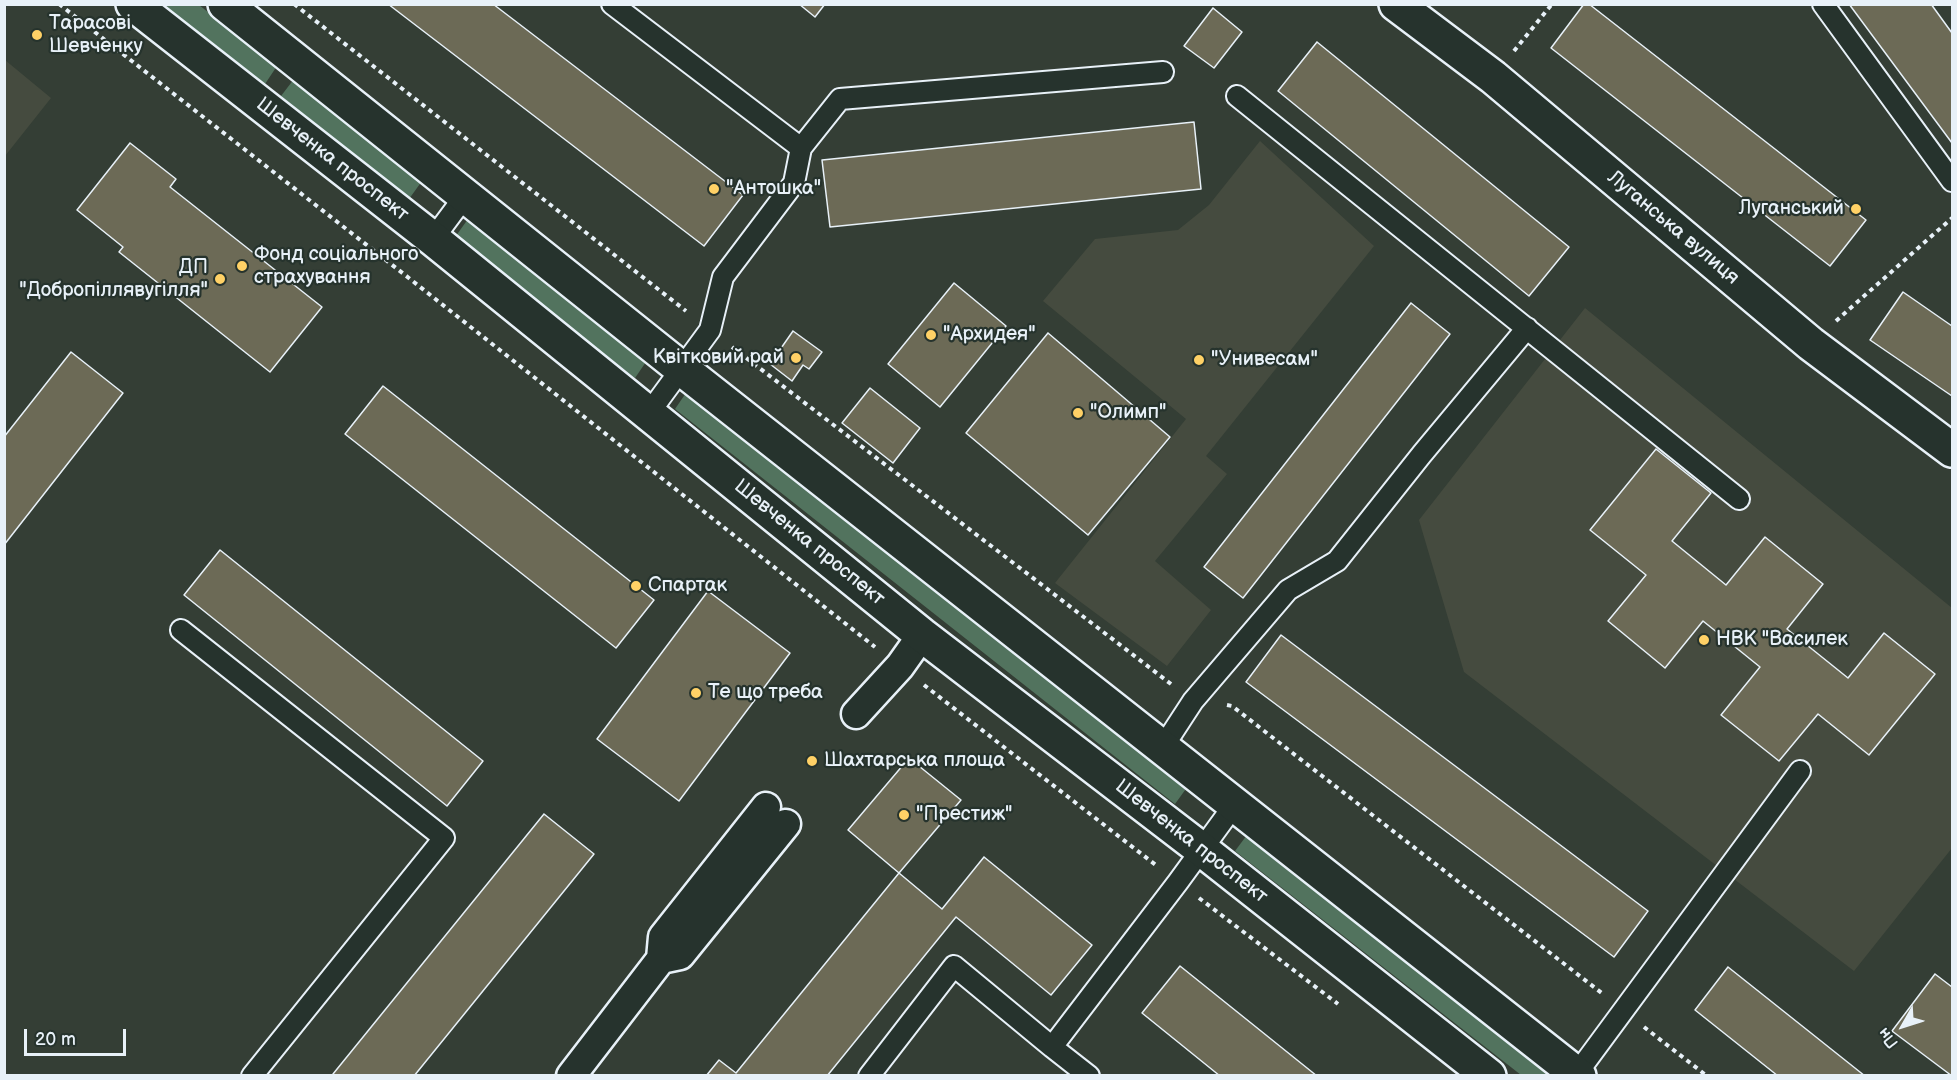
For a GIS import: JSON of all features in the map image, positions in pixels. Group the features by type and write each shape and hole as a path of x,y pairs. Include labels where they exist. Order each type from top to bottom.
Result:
{"street":[{"name":"Шевченка проспект","path":"133,4 433,238 922,635 1201,849 1489,1076"},
{"path":"225,4 682,369 1577,1075"},
{"name":"Луганська вулиця","path":"1396,4 1493,77 1811,344 1953,450"},
{"path":"856,714 900,666 922,635"},
{"path":"571,1076 661,959 680,955 776,816"}],"lane":[{"path":"612,4 801,148"},
{"path":"1823,4 1953,181"},
{"path":"648,413 710,330 723,277 794,183 801,148 840,99 1163,72"},
{"path":"1238,96 1739,499"},
{"path":"433,238 465,196"},
{"path":"1163,747 1193,701 1288,590 1337,561 1527,328"},
{"path":"181,630 444,838 252,1076"},
{"path":"1577,1075 1622,1010 1800,771"},
{"path":"1052,1047 1235,804"},
{"path":"869,1076 954,966 1089,1076"}],"path":[{"path":"59,4 900,666 1347,1011"},
{"path":"294,4 710,330 1193,701 1232,706 1707,1076"},
{"path":"1493,77 1552,4"},
{"path":"1811,344 1953,218"}],"shaded area":[{"path":"5,60 51,98 5,156"},
{"name":"\"Унивесам\"","path":"1260,141 1374,246 1206,456 1227,474 1155,561 1211,610 1167,666 1055,583 1186,419 1043,301 1095,239 1178,230 1209,205"},
{"name":"НВК \"Василек","path":"1585,308 1952,608 1952,848 1854,971 1464,672 1419,520"}],"green space":[{"path":"164,5 199,5 277,66 265,84"},
{"path":"294,79 422,181 409,199 281,96"},
{"path":"468,219 648,359 635,378 453,240"},
{"path":"688,390 1188,786 1175,804 675,409"},
{"path":"1247,835 1554,1075 1521,1075 1235,851"}],"building":[{"path":"388,4 493,4 743,195 704,246"},
{"path":"799,4 825,4 815,17"},
{"path":"1584,4 1589,4 1866,220 1830,266 1551,48"},
{"path":"1849,4 1931,4 1952,33 1952,143"},
{"path":"1213,8 1242,32 1214,68 1184,46"},
{"path":"1317,42 1569,247 1529,296 1278,91"},
{"path":"1194,122 1201,189 830,227 822,160"},
{"name":"ДП \"Добропіллявугілля\"","path":"130,143 176,179 170,187 322,307 270,372 119,252 123,247 77,210"},
{"path":"954,283 1006,326 940,407 888,364"},
{"path":"1903,292 1952,326 1952,396 1870,340"},
{"path":"1411,303 1450,334 1243,598 1204,567"},
{"name":"Квітковий рай","path":"793,331 822,352 809,369 803,365 792,381 770,364"},
{"path":"1048,333 1170,437 1088,535 966,433"},
{"path":"71,352 123,393 4,545 4,437"},
{"path":"383,386 654,600 616,648 345,434"},
{"path":"870,388 920,428 893,463 842,423"},
{"path":"1656,449 1711,493 1672,541 1726,585 1765,537 1823,584 1787,629 1848,678 1884,633 1935,674 1869,755 1818,714 1779,761 1721,715 1760,667 1703,621 1665,668 1608,621 1646,575 1590,530"},
{"path":"220,550 483,761 447,806 184,595"},
{"path":"708,591 790,653 679,801 597,739"},
{"path":"1281,635 1648,911 1614,957 1246,682"},
{"name":"\"Престиж\"","path":"909,758 961,800 899,873 848,830"},
{"path":"544,814 594,854 414,1076 335,1076 333,1074"},
{"path":"984,857 1092,945 1051,995 956,917 827,1076 706,1076 719,1060 736,1073 899,873 942,909"},
{"path":"1180,966 1317,1076 1220,1076 1142,1013"},
{"path":"1728,967 1865,1076 1778,1076 1695,1010"},
{"path":"1935,974 1952,987 1952,1076 1892,1031"}],"place":[{"name":"Тарасові Шевченку","path":"37,35"},
{"name":"\"Антошка\"","path":"714,189"},
{"name":"Луганський","path":"1856,209"},
{"name":"Фонд соціального страхування","path":"242,266"},
{"name":"ДП \"Добропіллявугілля\"","path":"220,279"},
{"name":"\"Архидея\"","path":"931,335"},
{"name":"Квітковий рай","path":"796,358"},
{"name":"\"Унивесам\"","path":"1199,360"},
{"name":"\"Олимп\"","path":"1078,413"},
{"name":"Спартак","path":"636,586"},
{"name":"НВК \"Василек","path":"1704,640"},
{"name":"Те що треба","path":"696,693"},
{"name":"Шахтарська площа","path":"812,761"},
{"name":"\"Престиж\"","path":"904,815"}]}
